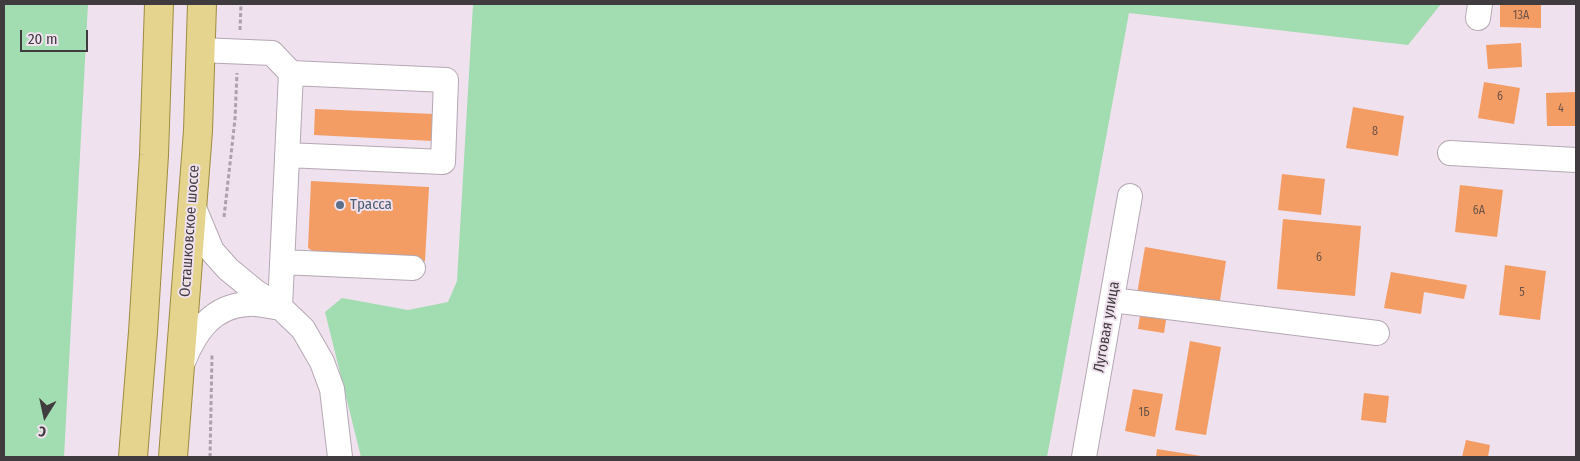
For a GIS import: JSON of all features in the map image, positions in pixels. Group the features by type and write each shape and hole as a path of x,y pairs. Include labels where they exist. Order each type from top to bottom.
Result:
{"main road":[{"path":"133,457 154,155 159,4"},
{"name":"Осташковское шоссе","path":"173,457 204,50 202,4"}],"street":[{"path":"213,4 204,50 272,53 291,73 446,80 442,162 287,155"},
{"path":"280,307 291,73"},
{"path":"1450,153 1576,160"},
{"name":"Луговая улица","path":"1084,457 1130,196"},
{"path":"192,203 212,251 228,270 280,307 303,329 322,362 332,389 340,457"},
{"path":"282,262 413,268"},
{"path":"1112,300 1376,333"},
{"path":"179,372 195,336 204,324 224,308 249,304 280,307"}],"path":[{"path":"223,224 235,119 241,4"},
{"path":"210,457 212,353"}],"green space":[{"path":"4,4 88,4 64,457 4,457"},
{"path":"473,4 1441,4 1408,45 1129,13 1047,457 361,457 325,312 342,298 408,310 448,302 457,281"}],"building":[{"path":"1500,4 1541,4 1541,28 1500,27"},
{"path":"1521,43 1522,67 1488,69 1486,45"},
{"path":"1484,82 1520,88 1514,124 1478,118"},
{"path":"1576,92 1576,126 1547,126 1546,93"},
{"path":"1353,107 1404,116 1398,156 1346,148"},
{"path":"315,109 435,114 433,141 314,135"},
{"path":"1282,174 1325,179 1321,215 1278,210"},
{"path":"311,181 429,187 425,261 321,256 308,248"},
{"path":"1460,185 1503,190 1497,237 1455,232"},
{"path":"1283,219 1361,226 1355,296 1277,289"},
{"path":"1145,247 1226,261 1219,307 1137,294"},
{"path":"1505,265 1546,271 1540,320 1499,315"},
{"path":"1391,272 1467,285 1464,299 1424,292 1421,314 1384,308"},
{"path":"1141,309 1167,314 1164,333 1138,329"},
{"path":"1190,341 1221,347 1206,435 1175,430"},
{"path":"1133,389 1163,394 1155,437 1125,431"},
{"path":"1364,393 1389,396 1386,423 1361,420"},
{"path":"1466,440 1490,445 1488,457 1462,457"},
{"path":"1157,449 1201,456 1201,457 1156,457"}],"place":[{"name":"Трасса","path":"340,205"}]}
